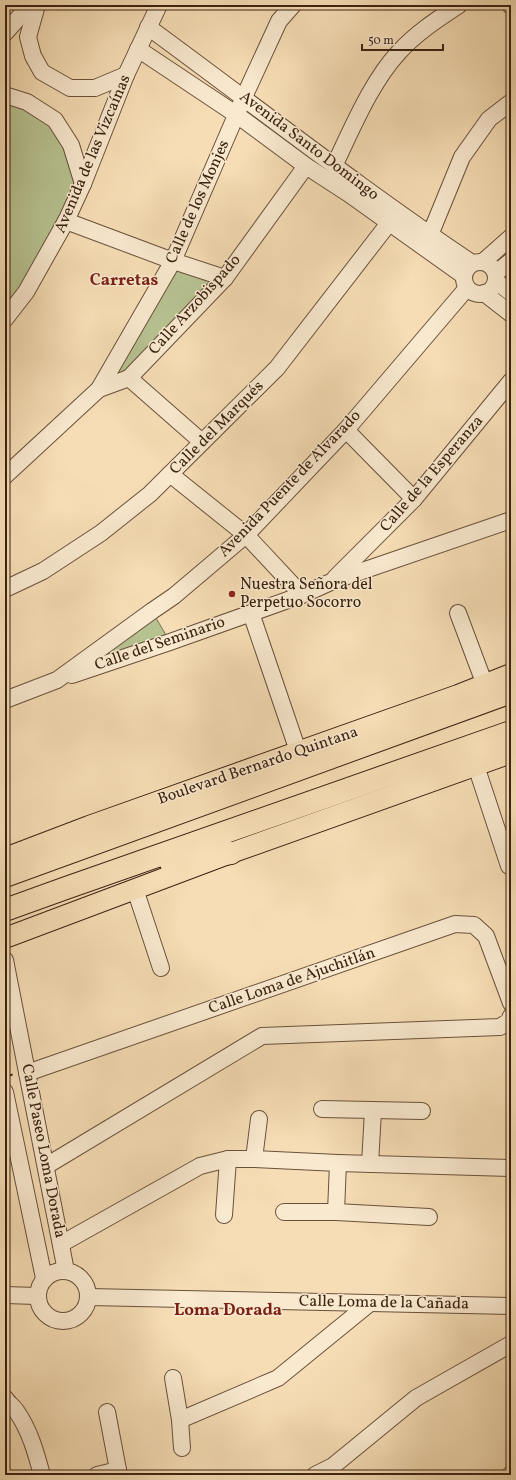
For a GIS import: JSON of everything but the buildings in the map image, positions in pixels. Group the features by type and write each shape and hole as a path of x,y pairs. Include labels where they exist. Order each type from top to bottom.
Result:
{"highway":[{"name":"Boulevard Bernardo Quintana","path":"5,876 511,692"},
{"path":"221,798 238,786 418,718 458,695"},
{"path":"5,910 511,732"},
{"path":"66,888 192,858 231,853"}],"main road":[{"name":"Boulevard Bernardo Quintana","path":"5,858 89,826 458,695 511,674"},
{"path":"5,938 231,853 511,753"}],"street":[{"path":"5,33 30,5"},
{"path":"37,5 28,37 33,56 42,72 70,88 95,88 126,75"},
{"name":"Avenida de las Vizcaínas","path":"5,318 26,292 66,221 83,184 126,75 158,5"},
{"name":"Calle de los Monjes","path":"5,476 100,389 173,261 244,97 279,21 293,5"},
{"path":"334,166 373,87 398,52 430,24 459,5"},
{"name":"Avenida Santo Domingo","path":"148,27 244,97 334,166 430,235 472,272"},
{"name":"Avenida Santo Domingo","path":"138,49 237,115 306,166 390,223 472,272"},
{"path":"5,95 27,102 55,120 71,145 83,184"},
{"path":"430,235 462,157 489,119 511,102"},
{"name":"Calle Arzobispado","path":"100,389 129,378 225,278 306,166"},
{"path":"66,221 173,261 225,278"},
{"name":"Calle del Marqués","path":"5,589 43,570 101,533 150,494 277,368 390,223"},
{"name":"Avenida Puente de Alvarado","path":"5,700 57,680 174,596 246,535 346,430 472,272 511,237"},
{"path":"496,277 511,261"},
{"path":"494,268 496,277 494,287 484,294 472,292 472,272 494,268"},
{"path":"496,277 511,293"},
{"path":"484,294 511,314"},
{"path":"129,378 202,442"},
{"name":"Calle de la Esperanza","path":"333,581 414,499 511,381"},
{"path":"346,430 414,499"},
{"path":"170,474 246,535 302,595"},
{"name":"Calle del Seminario","path":"57,680 302,595 333,581 511,520"},
{"path":"251,612 298,752"},
{"path":"458,613 485,685"},
{"path":"476,766 509,866"},
{"path":"135,889 161,968"},
{"name":"Calle Loma de Ajuchitlán","path":"21,1073 455,924 474,925 486,936 511,1003"},
{"name":"Calle Paseo Loma Dorada","path":"5,960 11,1019 21,1073 46,1166 66,1270"},
{"path":"46,1166 262,1036 500,1027 509,1020 511,1016"},
{"name":"Calle Paseo Loma Dorada","path":"5,1092 44,1278"},
{"path":"322,1109 422,1111"},
{"path":"370,1164 373,1111"},
{"path":"254,1159 259,1119"},
{"path":"61,1244 200,1166 228,1159 511,1168"},
{"path":"224,1215 228,1159"},
{"path":"336,1212 338,1163"},
{"path":"284,1212 336,1212 429,1217"},
{"path":"66,1270 75,1273 82,1279 87,1288 88,1297 86,1306 82,1313 75,1318 66,1321 54,1319 43,1312 37,1296 39,1286 44,1278 54,1272 66,1270"},
{"path":"5,1295 37,1296"},
{"name":"Calle Loma de la Cañada","path":"88,1297 511,1306"},
{"path":"180,1420 278,1378 370,1303"},
{"path":"315,1475 333,1466 416,1398 511,1344"},
{"path":"173,1378 180,1420 182,1448"},
{"path":"5,1398 16,1411 32,1438 42,1475"},
{"path":"97,1475 118,1472 107,1412"}],"path":[{"path":"5,1077 21,1073"}],"green space":[{"path":"5,95 55,120 83,184 5,313"},
{"path":"173,261 225,278 129,378 99,389"},
{"path":"152,611 170,642 57,680"}],"place":[{"name":"Nuestra Señora del Perpetuo Socorro","path":"232,594"}],"district":[{"name":"Carretas","path":"124,280"},
{"name":"Loma Dorada","path":"228,1310"}]}
